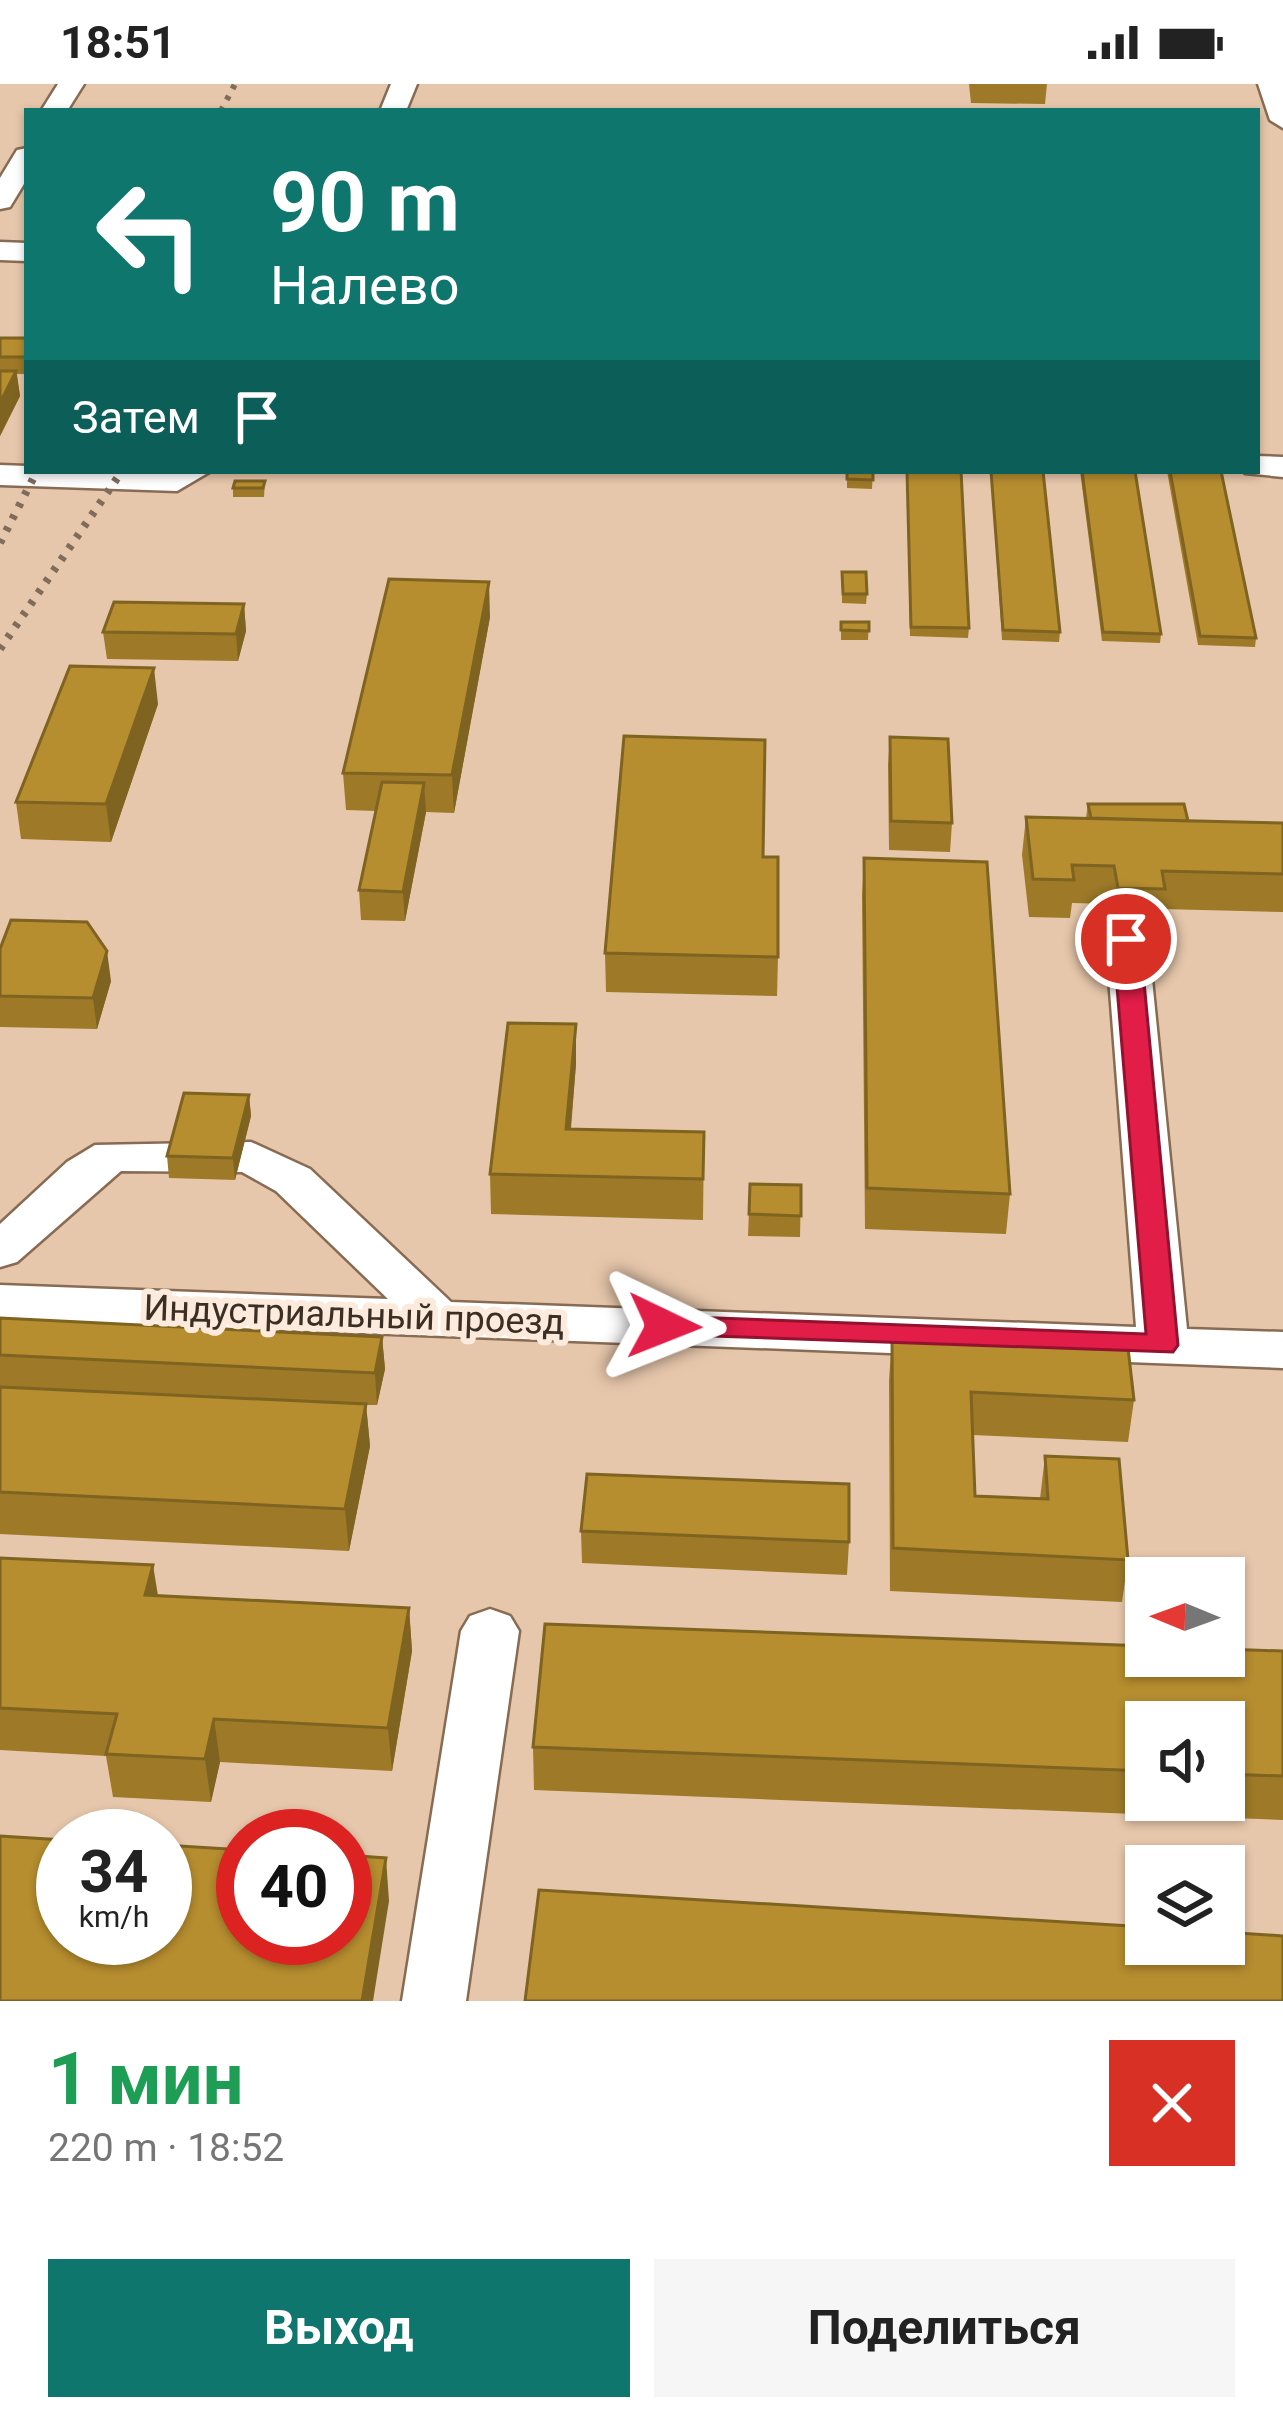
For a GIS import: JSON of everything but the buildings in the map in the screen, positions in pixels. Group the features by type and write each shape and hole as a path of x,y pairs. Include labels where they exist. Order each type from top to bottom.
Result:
{"street":[{"path":"1271,84 1283,120"},
{"path":"0,475 177,481 189,474"},
{"path":"1126,939 1162,1345"},
{"path":"0,1251 84,1173 112,1156 251,1156 293,1180 438,1318"},
{"name":"Индустриальный проезд","path":"0,1302 1283,1350"},
{"path":"434,2001 490,1631"}],"railway":[{"path":"223,108 235,84"},
{"path":"0,543 35,474"},
{"path":"0,649 120,474"}],"route":[{"path":"664,1326 1162,1345 1126,939"}]}
